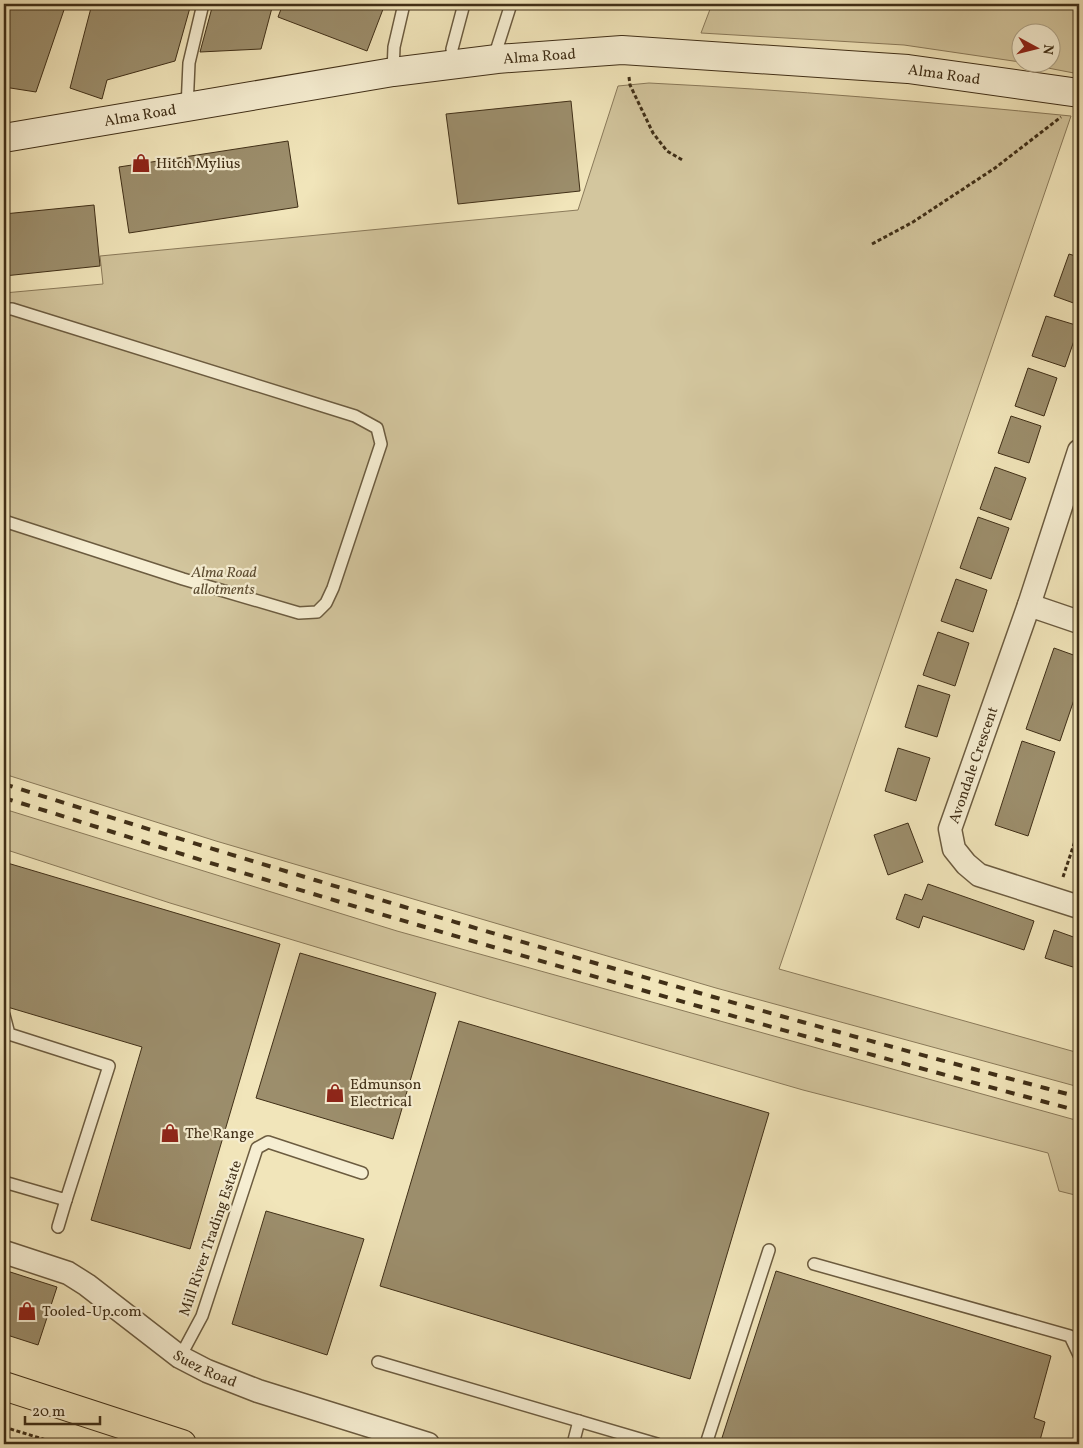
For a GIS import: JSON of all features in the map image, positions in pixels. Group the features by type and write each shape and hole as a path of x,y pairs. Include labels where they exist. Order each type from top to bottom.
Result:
{"main road":[{"path":"4,1386 182,1444"}],"street":[{"name":"Alma Road","path":"4,138 393,72 497,59 622,50 908,69 1075,92"},
{"name":"Avondale Crescent","path":"1079,451 1029,605 950,829 954,848 966,864 979,875 1079,906"},
{"path":"1029,605 1079,622"},
{"name":"Suez Road","path":"4,1252 68,1273 88,1285 180,1357 207,1371 258,1391 428,1444"}],"lane":[{"path":"187,108 189,63 203,4"},
{"path":"393,72 394,47 404,4"},
{"path":"453,64 452,49 464,4"},
{"path":"497,59 498,48 511,4"},
{"path":"4,309 12,309 355,416 377,428 381,444 333,588 326,603 318,612 299,613 183,579 4,521"},
{"path":"4,1015 9,1034 109,1066 58,1228"},
{"name":"Mill River Trading Estate","path":"180,1357 202,1316 257,1148 268,1142 362,1173"},
{"path":"4,1182 66,1200"},
{"path":"706,1444 770,1250"},
{"path":"814,1264 1070,1336 1079,1355"},
{"path":"378,1362 657,1444"},
{"path":"573,1444 580,1422"}],"path":[{"path":"622,50 630,85 653,133 667,151 684,161"},
{"path":"872,244 913,222 995,168 1063,116 1075,92"},
{"path":"1056,899 1079,830"},
{"path":"4,1428 59,1444"}],"green space":[{"path":"712,4 1079,4 1079,74 1060,70 1060,22 1010,22 1010,61 904,45 701,33"},
{"name":"Alma Road allotments","path":"649,83 860,97 1071,116 779,969 1079,1053 1079,1087 716,988 216,841 4,774 4,293 103,284 100,256 578,210 618,86"},
{"path":"4,809 397,931 1079,1121 1079,1196 1059,1191 1048,1153 803,1090 489,999 170,903 4,849"}],"building":[{"path":"4,4 66,4 36,92 4,87"},
{"path":"92,4 191,4 175,61 107,80 102,99 70,88"},
{"path":"213,4 273,4 261,49 200,52"},
{"path":"283,4 385,4 367,51 278,17"},
{"path":"571,101 580,191 458,204 446,114"},
{"path":"288,141 298,207 129,233 119,167"},
{"path":"94,205 100,266 4,276 4,214"},
{"path":"1079,223 1079,236 1075,235"},
{"path":"1069,254 1079,257 1079,305 1054,296"},
{"path":"1046,316 1079,326 1065,367 1032,356"},
{"path":"1028,368 1057,378 1044,416 1015,406"},
{"path":"1011,416 1041,426 1029,463 998,453"},
{"path":"995,467 1026,478 1011,520 980,509"},
{"path":"978,517 1009,528 991,579 960,568"},
{"path":"956,579 987,590 973,632 941,621"},
{"path":"938,632 969,643 955,686 923,675"},
{"path":"1054,648 1079,657 1079,685 1060,741 1026,729"},
{"path":"918,685 950,695 937,737 905,727"},
{"path":"1022,741 1055,752 1028,836 995,825"},
{"path":"898,748 930,758 916,801 885,791"},
{"path":"908,823 923,862 888,875 874,835"},
{"name":"The Range","path":"4,862 280,944 190,1249 91,1220 142,1047 4,1006"},
{"path":"928,884 1034,921 1024,950 923,916 919,928 896,919 905,894 922,900"},
{"path":"1054,930 1079,939 1079,969 1045,958"},
{"path":"300,953 436,993 393,1139 256,1098"},
{"path":"459,1021 769,1113 690,1379 380,1286"},
{"path":"266,1211 364,1239 327,1355 232,1324"},
{"name":"Tooled-Up.com","path":"4,1270 57,1287 38,1345 4,1334"},
{"path":"776,1271 1051,1356 1034,1418 1045,1422 1039,1444 720,1444"}],"railway":[{"path":"4,784 271,867 540,947 809,1024 1079,1097"},
{"path":"4,798 240,872 554,965 764,1025 1079,1111"}],"place":[{"name":"Hitch Mylius","path":"141,163"},
{"name":"Edmunson Electrical","path":"335,1093"},
{"name":"The Range","path":"170,1133"},
{"name":"Tooled-Up.com","path":"27,1311"}]}
